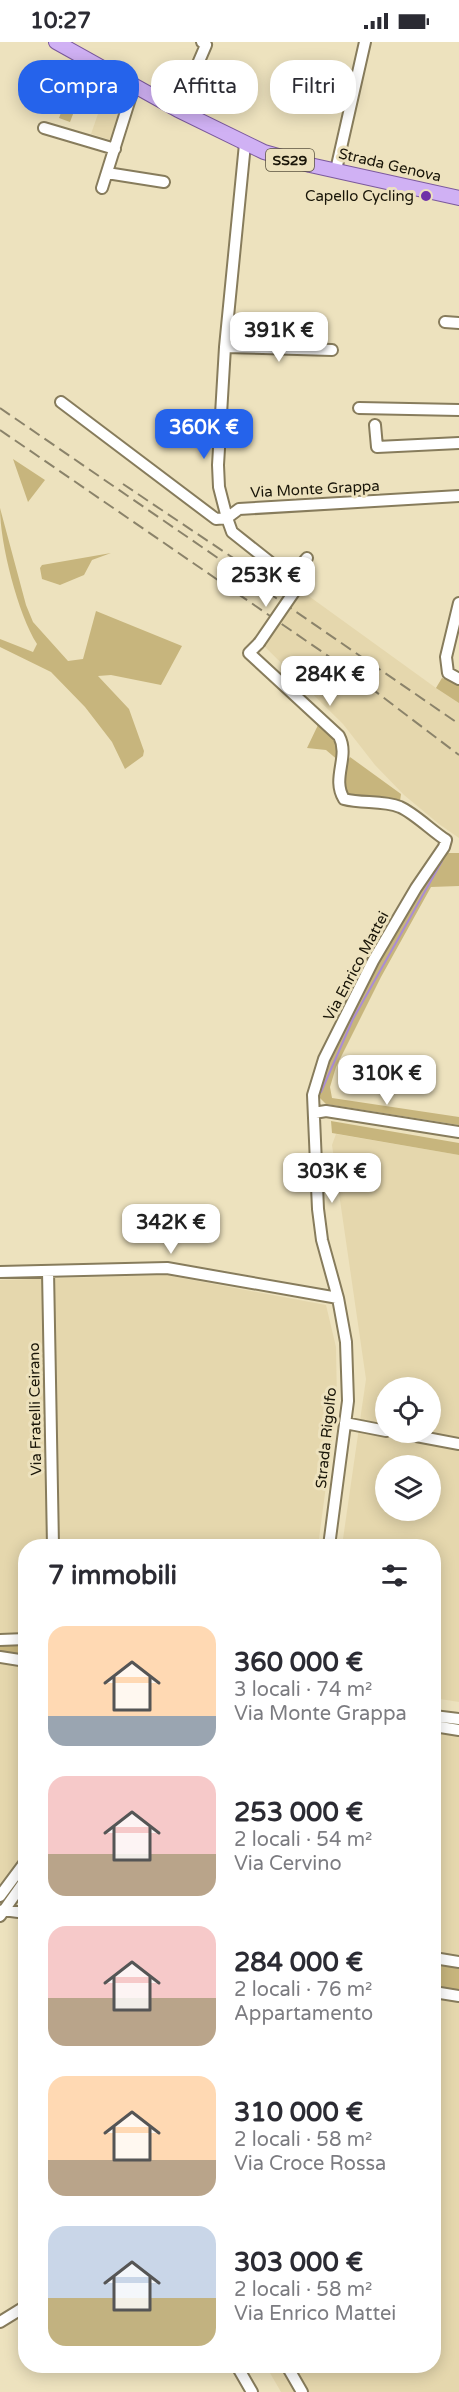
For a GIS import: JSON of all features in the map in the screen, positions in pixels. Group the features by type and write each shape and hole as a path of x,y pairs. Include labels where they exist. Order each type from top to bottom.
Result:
{"main road":[{"name":"Strada Genova","path":"56,42 88,60"},
{"name":"Strada Genova","path":"186,114 245,144 286,160 459,198"}],"street":[{"path":"200,60 206,45 202,42"},
{"path":"336,170 364,42"},
{"path":"102,188 126,114"},
{"path":"44,128 115,149"},
{"path":"245,144 225,347 218,465 219,487 226,518 232,532 290,578 307,558"},
{"path":"107,173 164,182"},
{"path":"445,322 459,323"},
{"path":"225,347 332,350"},
{"path":"61,402 216,519 226,518"},
{"path":"359,408 459,410"},
{"path":"375,425 377,447 459,443"},
{"name":"Via Monte Grappa","path":"226,518 239,509 459,496"},
{"name":"Via Enrico Mattei","path":"290,578 296,589 259,643 249,653 339,736 344,753 339,775 339,791 344,799 385,803 402,808 446,840 444,847 416,888 373,961 324,1059 313,1095 318,1209 322,1240 338,1298"},
{"path":"459,603 446,657 448,673 459,679"},
{"path":"314,1113 326,1111 459,1132"},
{"path":"0,1272 167,1268 338,1298"},
{"name":"Via Fratelli Ceirano","path":"48,1270 53,1539"},
{"name":"Strada Rigolfo","path":"330,1539 348,1401 346,1342 338,1298"},
{"path":"345,1423 375,1429"},
{"path":"441,1441 459,1444"},
{"path":"0,1640 18,1639"},
{"path":"0,1657 18,1660"},
{"path":"441,1717 459,1719"},
{"path":"441,1727 459,1730"},
{"path":"0,1896 18,1872"},
{"path":"2,1913 18,1890"},
{"path":"2,1913 18,1913"},
{"path":"441,1959 459,1962"},
{"path":"441,1993 459,1996"},
{"path":"0,2322 18,2311"},
{"path":"241,2373 252,2392"},
{"path":"291,2373 302,2392"}],"shaded area":[{"path":"61,114 73,114 70,122 59,118"},
{"path":"98,114 120,114 111,140 91,134"},
{"path":"13,459 45,480 28,502"},
{"path":"0,508 26,605 33,622 68,661 83,659 96,611 182,646 161,685 111,675 98,676 129,709 144,751 143,756 125,769 112,742 85,707 51,672 0,647 0,639 33,652 37,644 23,615 11,578 3,540"},
{"path":"111,553 92,560 84,575 60,585 42,579 40,568 42,565"},
{"path":"299,589 436,688 442,678 459,684 459,838 404,795 375,765 343,724 260,642"},
{"path":"442,678 459,684 459,703 436,688"},
{"path":"318,725 336,737 339,761 326,750 307,748"},
{"path":"350,757 401,794 400,801 364,801 347,795 345,776"},
{"path":"447,853 459,853 459,886 431,887 381,977 336,1067 330,1087 332,1098 459,1117 459,1125 326,1104 316,1094 334,1047 400,926"},
{"path":"331,1121 459,1143 459,1155 332,1133"},
{"path":"336,1134 459,1155 459,1702 441,1699 441,1539 343,1539 366,1379 332,1145"},
{"path":"166,1275 326,1305 336,1347 337,1403 319,1539 18,1539 18,1901 0,1884 0,1280"},
{"path":"0,1645 18,1645 18,1654 0,1652"},
{"path":"441,1732 459,1735 459,2392 281,2392 270,2373 441,2373"},
{"path":"441,1963 459,1965 459,1991 441,1989"}],"waterway":[{"path":"321,1092 353,1019 442,861"}],"railway":[{"path":"0,408 459,724"},
{"path":"0,430 334,660 459,755"},
{"path":"123,484 275,586"}],"place":[{"name":"Capello Cycling","path":"426,196"}]}
